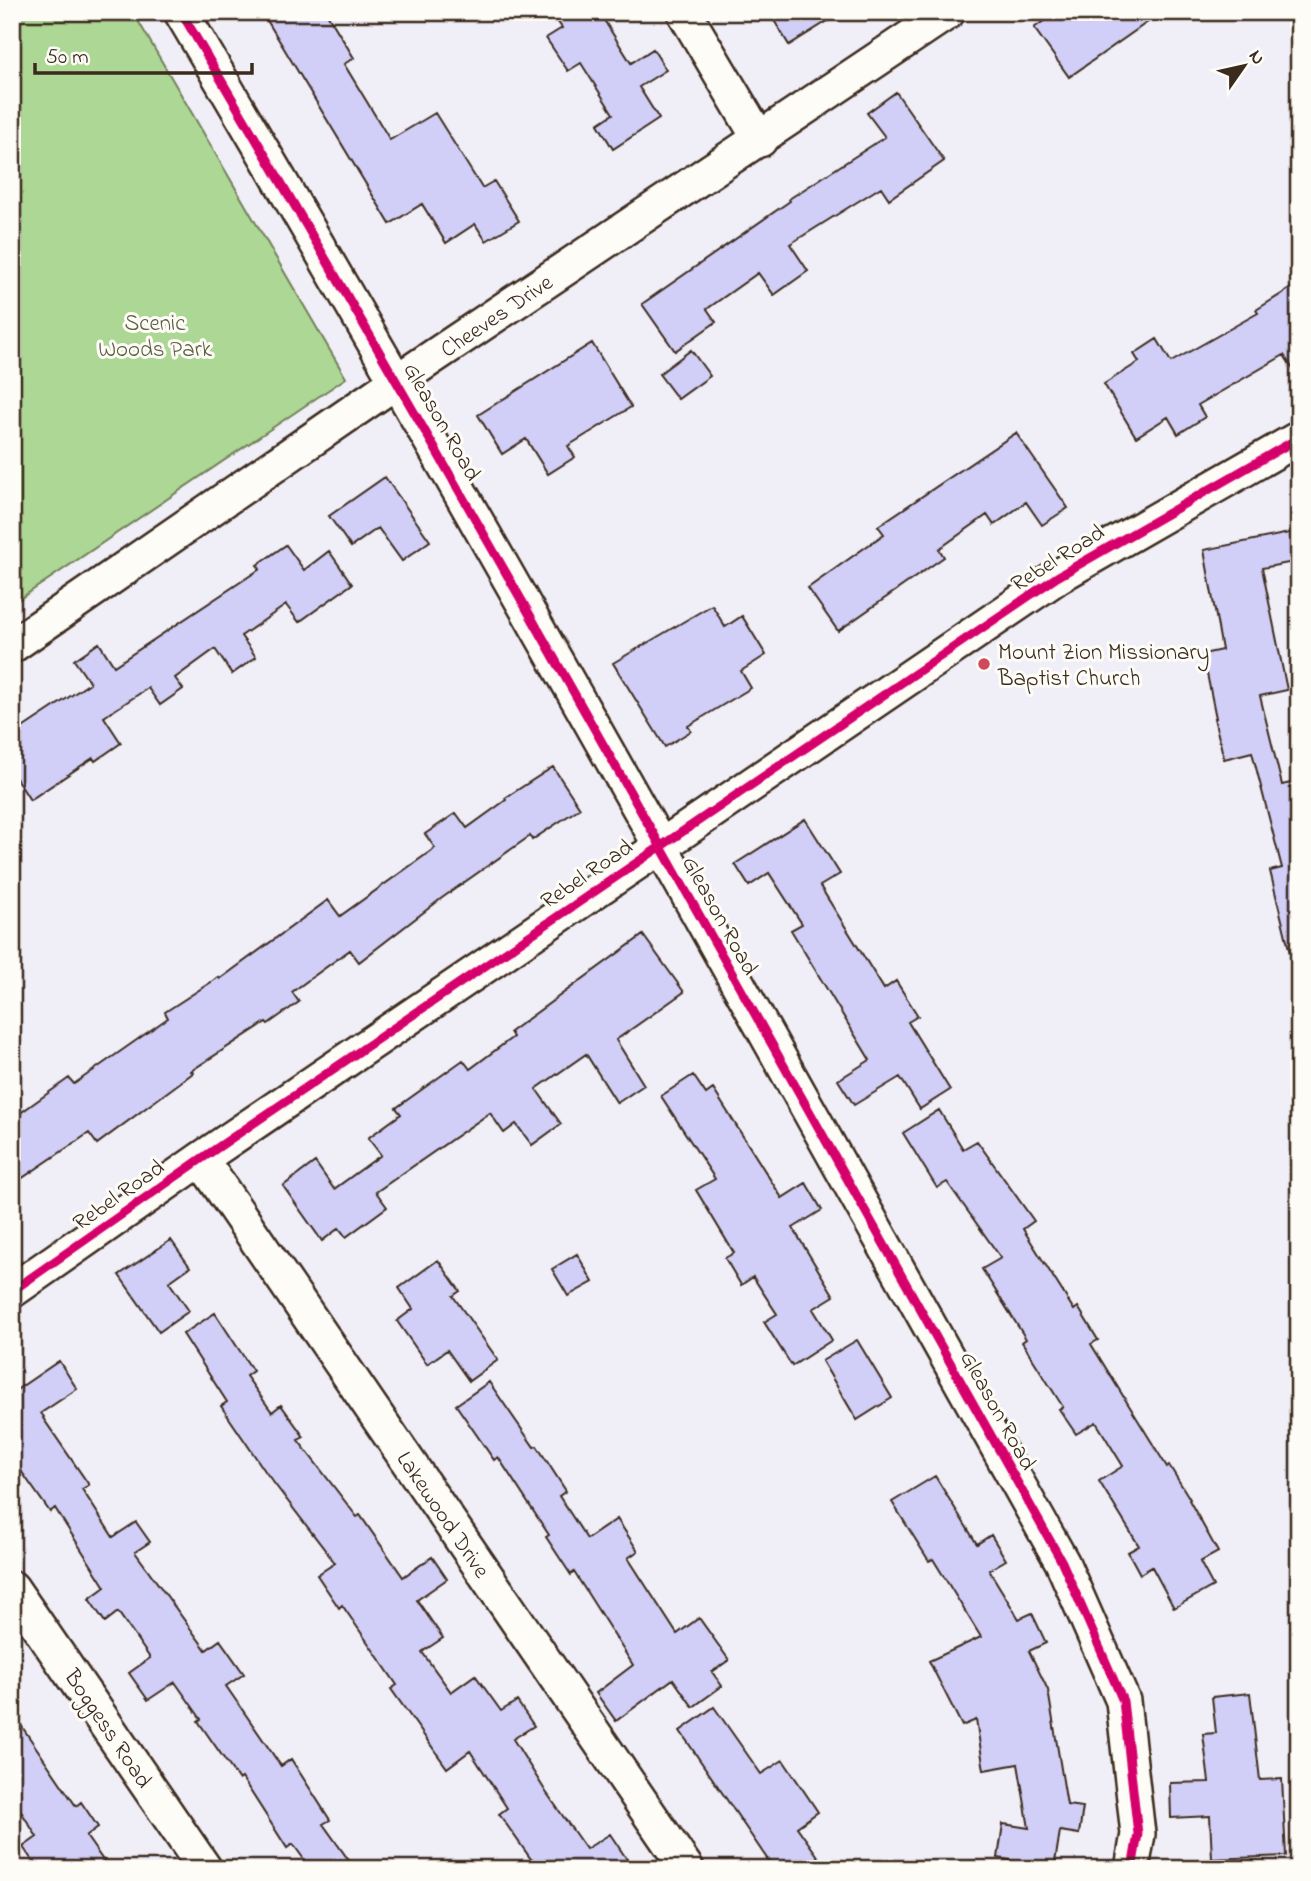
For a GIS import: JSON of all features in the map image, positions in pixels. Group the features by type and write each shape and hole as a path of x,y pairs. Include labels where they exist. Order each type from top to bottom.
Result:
{"street":[{"name":"Gleason Road","path":"181,12 397,381 1062,1562 1123,1701 1139,1834 1132,1869"},
{"path":"684,12 760,140"},
{"name":"Cheeves Drive","path":"12,646 397,381 760,140 947,12"},
{"name":"Rebel Road","path":"12,1291 201,1159 1057,577 1299,439"},
{"name":"Lakewood Drive","path":"201,1159 687,1869"},
{"name":"Boggess Road","path":"12,1588 205,1869"}],"green space":[{"name":"Scenic Woods Park","path":"12,12 133,12 346,378 12,604"}],"building":[{"path":"262,12 326,12 354,58 344,64 390,140 435,113 482,188 494,181 519,221 486,241 475,224 446,243 422,204 390,224"},
{"path":"551,12 599,12 631,63 653,49 666,70 639,87 659,119 613,149 598,124 613,114 581,63 568,71 546,38 562,28"},
{"path":"769,12 842,12 789,45"},
{"path":"1056,12 1162,12 1069,77 1034,28"},
{"path":"896,92 944,161 889,199 881,187 790,244 808,271 774,295 758,273 707,309 716,322 675,351 642,304 790,201 789,199 885,137 867,113"},
{"path":"1299,283 1299,379 1284,355 1198,405 1205,417 1178,434 1168,417 1136,437 1104,384 1139,362 1134,354 1157,339 1171,362 1258,313 1256,310"},
{"path":"592,343 631,407 568,446 575,457 548,474 526,439 502,454 478,415"},
{"path":"691,350 710,376 678,399 659,374"},
{"path":"1016,433 1068,508 1042,525 1026,502 994,525 987,515 939,549 944,557 838,631 808,588 884,534 878,526"},
{"path":"385,477 430,541 402,561 378,528 351,547 329,516"},
{"path":"1294,532 1299,561 1262,568 1287,690 1260,696 1282,785 1299,781 1299,952 1290,953 1270,871 1282,868 1252,752 1224,759 1203,654 1222,650 1204,550"},
{"path":"286,545 304,570 329,551 352,584 299,622 286,605 241,636 256,657 232,674 215,649 175,678 183,689 160,705 148,688 104,717 121,743 95,761 93,758 30,800 12,772 12,735 90,683 74,660 99,643 114,666 260,569 257,565"},
{"path":"712,605 725,627 742,616 766,655 741,671 751,688 688,726 691,731 665,747 613,663"},
{"path":"553,767 580,808 532,840 530,836 442,898 359,962 350,950 292,992 299,1002 191,1071 193,1073 97,1144 89,1133 12,1185 12,1119 69,1078 74,1084 168,1018 165,1012 219,977 220,979 328,900 340,916 435,848 425,834 456,813 467,828 506,800 505,798"},
{"path":"805,819 840,874 820,886 884,989 896,981 918,1016 908,1022 950,1090 920,1109 900,1077 854,1105 838,1080 870,1060 791,930 802,924 769,873 749,886 735,864"},
{"path":"643,935 684,992 616,1040 644,1085 617,1103 586,1054 536,1089 561,1124 532,1145 516,1124 504,1133 490,1113 376,1192 387,1207 346,1237 339,1228 322,1241 283,1186 315,1162 334,1189 381,1155 368,1138 401,1114 396,1108 463,1060 470,1069 513,1037 510,1032"},
{"path":"693,1075 706,1094 713,1089 782,1198 806,1183 822,1210 793,1228 834,1296 813,1309 832,1340 792,1366 764,1322 777,1314 753,1277 741,1285 725,1258 734,1253 696,1190 715,1179 661,1096"},
{"path":"939,1110 963,1149 977,1141 1034,1221 1023,1229 1074,1310 1078,1307 1098,1340 1091,1344 1167,1467 1169,1465 1190,1499 1218,1552 1200,1562 1213,1586 1174,1608 1152,1567 1140,1574 1128,1552 1139,1546 1099,1481 1123,1466 1096,1422 1076,1434 1059,1409 1063,1407 1022,1342 1026,1339 982,1269 1001,1258 947,1182 937,1188 903,1133"},
{"path":"171,1240 190,1267 169,1282 189,1311 159,1332 119,1275"},
{"path":"577,1254 593,1282 568,1296 552,1269"},
{"path":"438,1260 460,1291 453,1296 498,1360 469,1381 447,1350 427,1364 397,1321 413,1309 399,1288"},
{"path":"215,1313 253,1371 246,1376 272,1412 281,1405 304,1437 298,1440 357,1517 360,1515 403,1577 432,1557 447,1579 417,1600 443,1638 422,1652 451,1692 475,1675 501,1711 517,1701 534,1726 513,1739 546,1792 586,1849 610,1834 628,1861 616,1869 538,1869 499,1814 507,1808 470,1751 447,1768 391,1689 397,1685 342,1605 339,1608 317,1575 335,1563 267,1474 221,1406 227,1402 183,1334"},
{"path":"857,1340 892,1398 857,1420 822,1361"},
{"path":"59,1361 77,1389 41,1413 89,1485 82,1489 113,1537 136,1522 150,1542 135,1552 206,1650 220,1640 244,1674 226,1686 281,1766 291,1759 330,1820 323,1824 355,1869 311,1869 293,1844 287,1848 242,1778 239,1780 198,1721 201,1719 175,1682 148,1700 129,1673 150,1658 118,1612 105,1622 89,1599 105,1587 55,1508 50,1512 12,1458 12,1393"},
{"path":"489,1382 534,1447 537,1446 566,1491 559,1496 587,1539 617,1519 638,1551 628,1558 677,1634 699,1618 729,1660 712,1672 722,1686 693,1707 673,1679 616,1721 596,1693 633,1665 574,1572 571,1575 546,1537 549,1535 498,1457 494,1460 456,1405"},
{"path":"935,1476 977,1544 991,1535 1006,1560 989,1570 1019,1619 1032,1613 1046,1643 1029,1651 1048,1690 1067,1805 1083,1807 1079,1834 1060,1831 1054,1869 1008,1869 1010,1860 998,1858 1003,1824 1029,1828 1018,1764 984,1770 976,1720 962,1726 929,1661 981,1637 933,1559 929,1561 892,1502"},
{"path":"1250,1693 1260,1780 1282,1779 1286,1856 1212,1859 1210,1816 1171,1818 1170,1783 1209,1782 1203,1734 1216,1733 1212,1697"},
{"path":"714,1707 761,1774 783,1760 818,1812 797,1827 827,1869 773,1869 680,1731"},
{"path":"12,1712 76,1806 81,1802 98,1827 86,1836 109,1869 38,1869 23,1847 37,1837 12,1797"}],"cycle path":[{"path":"181,12 406,397 1062,1562 1123,1701 1138,1834 1132,1869"},
{"path":"12,1291 201,1159 1057,577 1299,438"}],"place":[{"name":"Mount Zion Missionary Baptist Church","path":"984,664"}]}
